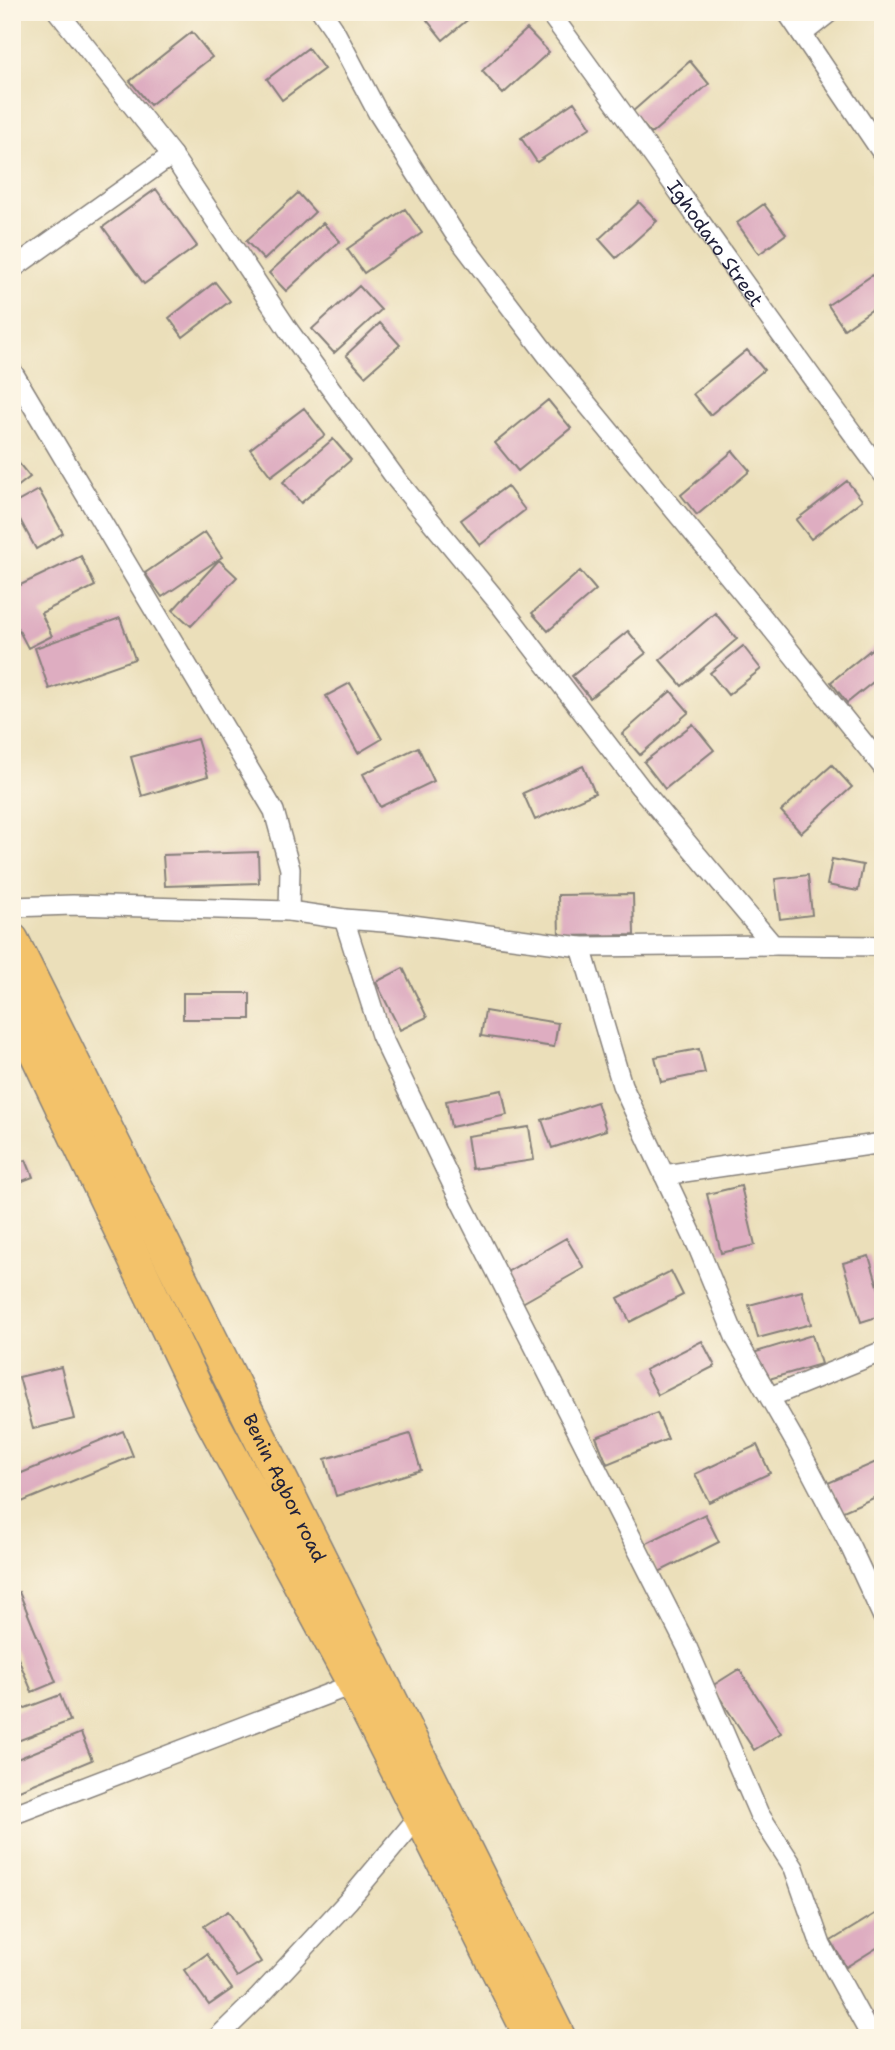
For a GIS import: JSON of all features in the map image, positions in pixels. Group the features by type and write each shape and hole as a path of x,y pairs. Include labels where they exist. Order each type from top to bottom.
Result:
{"highway":[{"name":"Benin Agbor road","path":"12,940 559,2038"},
{"name":"Benin Agbor road","path":"12,1002 208,1413 354,1684 532,2038"},
{"path":"208,1413 240,1398"}],"street":[{"path":"58,12 172,155 289,331 397,480 502,607 640,787 772,945"},
{"path":"322,12 378,113 453,231 550,359 883,767"},
{"name":"Ighodaro Street","path":"549,12 637,132 724,258 883,474"},
{"path":"787,12 883,154"},
{"path":"802,34 830,12"},
{"path":"12,268 172,155"},
{"path":"12,370 274,811 290,869 289,911"},
{"path":"12,906 73,905 289,911 344,919 397,922 581,947 883,946"},
{"path":"344,919 380,1035 460,1200 687,1647 759,1814 794,1868 821,1945 872,2038"},
{"path":"581,947 622,1085 698,1247 736,1339 851,1548 883,1617"},
{"path":"664,1175 883,1143"},
{"path":"769,1397 883,1352"},
{"path":"12,1815 354,1684"},
{"path":"217,2038 349,1900 420,1815"}],"building":[{"path":"436,12 477,12 443,40 427,20"},
{"path":"527,29 549,52 503,94 482,71"},
{"path":"192,32 212,57 150,105 130,81"},
{"path":"308,48 324,69 282,100 267,79"},
{"path":"690,61 709,84 651,134 632,112"},
{"path":"574,102 591,127 537,162 521,138"},
{"path":"156,189 197,246 144,284 103,227"},
{"path":"298,193 315,212 264,260 246,241"},
{"path":"639,202 657,221 616,258 599,239"},
{"path":"764,204 786,234 759,254 737,223"},
{"path":"405,209 422,233 364,273 347,249"},
{"path":"323,223 340,241 286,291 269,273"},
{"path":"883,268 883,302 844,329 828,305"},
{"path":"215,282 230,301 183,337 169,318"},
{"path":"359,286 381,310 334,353 312,329"},
{"path":"380,323 400,345 365,376 346,355"},
{"path":"747,350 764,370 710,415 693,394"},
{"path":"548,400 571,428 518,471 495,443"},
{"path":"304,408 325,435 271,476 250,449"},
{"path":"333,439 351,460 301,503 283,482"},
{"path":"733,451 750,471 697,515 681,495"},
{"path":"12,455 30,477 12,491"},
{"path":"847,481 862,500 811,539 796,520"},
{"path":"507,486 525,510 480,545 461,520"},
{"path":"39,490 63,533 36,549 12,505"},
{"path":"205,532 222,557 162,597 145,573"},
{"path":"81,556 95,586 41,613 52,636 28,648 12,617 12,589"},
{"path":"219,560 237,577 191,626 173,610"},
{"path":"580,571 596,590 548,631 532,613"},
{"path":"715,613 737,639 682,686 660,660"},
{"path":"120,618 135,659 49,689 35,648"},
{"path":"628,631 646,653 590,698 572,676"},
{"path":"879,643 883,648 883,674 847,703 831,682"},
{"path":"743,646 761,669 728,695 710,673"},
{"path":"350,683 382,739 358,753 326,696"},
{"path":"671,691 689,712 640,755 622,734"},
{"path":"693,724 714,750 665,789 644,762"},
{"path":"197,739 208,776 142,796 131,757"},
{"path":"418,747 434,781 380,807 363,774"},
{"path":"832,765 852,787 801,833 781,811"},
{"path":"583,766 595,793 535,820 523,793"},
{"path":"258,852 259,883 165,886 163,855"},
{"path":"832,859 863,865 858,891 827,885"},
{"path":"808,875 812,915 780,919 775,879"},
{"path":"633,894 634,935 559,936 558,895"},
{"path":"403,968 427,1017 400,1030 376,982"},
{"path":"183,993 250,993 250,1019 183,1019"},
{"path":"485,1011 558,1023 554,1047 481,1036"},
{"path":"699,1049 705,1073 661,1082 655,1057"},
{"path":"502,1090 507,1115 451,1127 446,1101"},
{"path":"597,1102 606,1130 552,1148 542,1120"},
{"path":"529,1127 534,1160 472,1169 467,1136"},
{"path":"26,1160 33,1177 12,1185 12,1165"},
{"path":"741,1186 755,1245 721,1253 707,1194"},
{"path":"566,1238 584,1268 517,1306 500,1276"},
{"path":"869,1256 883,1303 883,1315 861,1322 843,1263"},
{"path":"671,1271 683,1295 630,1322 618,1298"},
{"path":"802,1291 811,1324 758,1338 749,1305"},
{"path":"812,1335 821,1364 762,1381 753,1353"},
{"path":"702,1341 715,1366 658,1395 645,1370"},
{"path":"61,1367 74,1419 33,1429 19,1377"},
{"path":"657,1413 668,1439 607,1464 596,1437"},
{"path":"123,1431 133,1456 12,1506 12,1477"},
{"path":"410,1434 421,1470 336,1496 325,1459"},
{"path":"757,1445 770,1473 709,1502 695,1474"},
{"path":"883,1459 883,1494 841,1512 828,1483"},
{"path":"705,1514 719,1542 659,1572 645,1544"},
{"path":"19,1592 56,1682 32,1692 12,1644 12,1595"},
{"path":"739,1669 781,1733 754,1750 712,1686"},
{"path":"60,1695 70,1721 12,1743 12,1713"},
{"path":"81,1733 92,1760 12,1793 12,1761"},
{"path":"228,1911 261,1962 237,1977 204,1926"},
{"path":"880,1911 883,1916 883,1944 846,1967 831,1941"},
{"path":"207,1954 232,1989 209,2005 184,1970"},
{"path":"883,2007 883,2038 878,2038 866,2016"}]}
